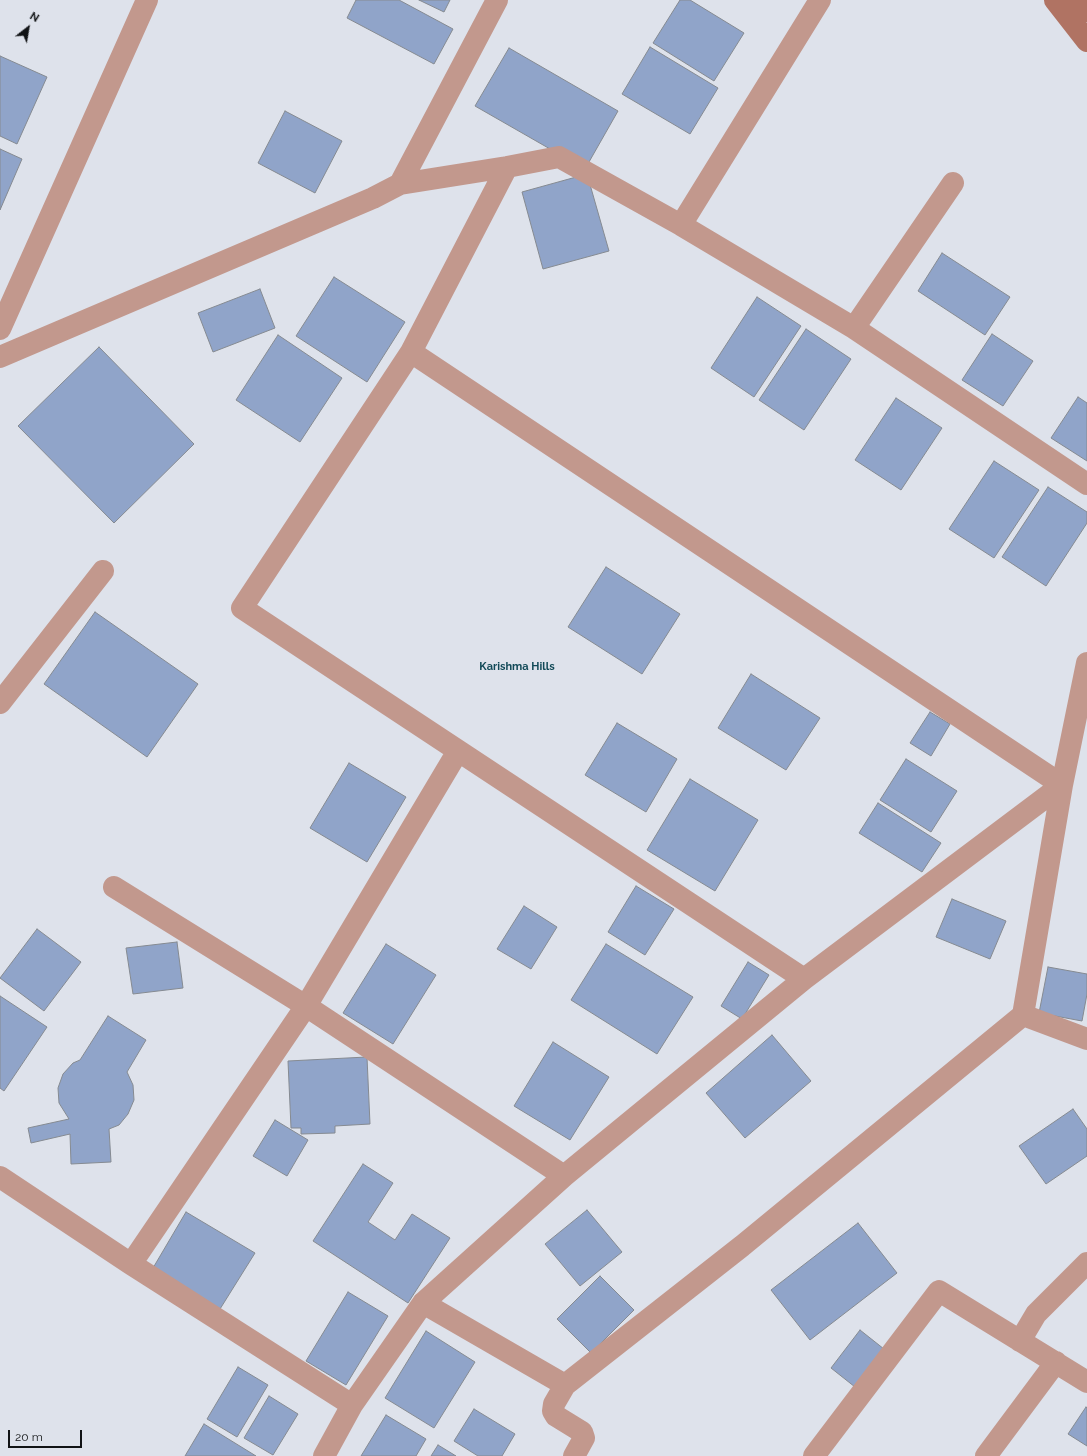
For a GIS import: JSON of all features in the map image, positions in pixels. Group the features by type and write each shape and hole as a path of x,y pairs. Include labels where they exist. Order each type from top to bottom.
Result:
{"main road":[{"path":"1055,0 1087,41"},
{"path":"1078,0 1087,11"}],"street":[{"path":"0,329 147,0"},
{"path":"400,184 497,0"},
{"path":"682,225 820,0"},
{"path":"0,358 366,201 400,184 559,157 682,225 854,328 1087,484"},
{"path":"507,167 411,352 242,608 804,979"},
{"path":"854,328 953,183"},
{"path":"411,352 1062,785"},
{"path":"0,703 103,571"},
{"path":"574,1456 584,1438 582,1432 556,1416 554,1410 554,1404 565,1385 742,1246 1023,1015 1062,785 1087,663"},
{"path":"131,1264 306,1006 458,751"},
{"path":"324,1456 352,1405 423,1303 564,1176 804,979 1062,785"},
{"path":"114,887 306,1006 564,1176"},
{"path":"1023,1015 1087,1038"},
{"path":"0,1178 131,1264 352,1405"},
{"path":"1020,1341 1036,1314 1087,1263"},
{"path":"814,1456 939,1291 1087,1382"},
{"path":"423,1303 565,1385"},
{"path":"986,1456 1056,1362"}],"building":[{"path":"356,0 399,0 453,29 434,64 347,18"},
{"path":"419,0 450,0 444,12"},
{"path":"680,0 690,0 744,33 714,81 653,43"},
{"path":"650,47 718,88 690,134 622,94"},
{"path":"509,48 618,111 585,169 475,106"},
{"path":"0,56 47,77 17,144 0,136"},
{"path":"285,111 342,141 315,193 258,163"},
{"path":"0,149 22,159 0,210"},
{"path":"587,174 609,251 543,269 522,192"},
{"path":"942,253 1010,297 985,335 918,291"},
{"path":"334,277 405,322 367,382 296,336"},
{"path":"260,289 275,328 213,352 198,313"},
{"path":"757,297 801,326 754,397 711,368"},
{"path":"806,329 851,359 804,430 759,400"},
{"path":"992,334 1033,361 1003,406 962,380"},
{"path":"278,335 342,378 300,442 236,400"},
{"path":"99,347 194,444 114,523 18,426"},
{"path":"1078,397 1087,403 1087,461 1051,438"},
{"path":"896,398 942,428 901,490 855,460"},
{"path":"994,461 1039,490 994,558 949,529"},
{"path":"1048,487 1087,512 1087,523 1046,586 1002,557"},
{"path":"606,567 680,614 642,674 568,627"},
{"path":"95,612 198,684 147,757 44,684"},
{"path":"751,674 820,718 786,770 718,728"},
{"path":"930,712 950,724 931,756 910,743"},
{"path":"617,723 677,759 646,812 585,775"},
{"path":"906,759 957,791 931,832 880,800"},
{"path":"349,763 406,797 367,862 310,828"},
{"path":"690,779 758,820 715,891 647,850"},
{"path":"878,803 941,843 922,872 859,833"},
{"path":"636,886 674,909 645,955 608,932"},
{"path":"952,899 1006,921 990,959 936,937"},
{"path":"524,906 557,927 531,969 497,949"},
{"path":"37,929 81,962 44,1011 0,978"},
{"path":"177,942 183,988 133,994 126,948"},
{"path":"386,944 436,975 393,1044 343,1013"},
{"path":"606,944 693,997 657,1054 571,1000"},
{"path":"748,962 769,975 742,1019 721,1006"},
{"path":"1048,967 1087,974 1087,994 1082,1021 1039,1013"},
{"path":"0,996 47,1027 4,1091 0,1088"},
{"path":"108,1016 146,1040 127,1072 133,1085 134,1100 128,1114 119,1125 109,1129 111,1162 71,1164 70,1134 31,1143 28,1128 69,1119 59,1103 58,1088 63,1074 73,1063 80,1060"},
{"path":"772,1035 811,1081 745,1138 706,1093"},
{"path":"553,1042 609,1077 570,1140 514,1106"},
{"path":"367,1057 370,1124 335,1126 335,1133 301,1134 301,1128 291,1128 288,1061"},
{"path":"1073,1109 1087,1129 1087,1156 1046,1184 1019,1146"},
{"path":"275,1120 308,1140 287,1176 253,1156"},
{"path":"363,1164 393,1183 368,1222 395,1240 412,1214 450,1238 408,1303 313,1241"},
{"path":"587,1210 622,1252 580,1286 545,1244"},
{"path":"186,1212 255,1253 220,1309 153,1268"},
{"path":"858,1223 897,1273 810,1340 771,1290"},
{"path":"600,1276 634,1310 591,1353 557,1319"},
{"path":"348,1292 388,1316 346,1385 306,1361"},
{"path":"860,1330 884,1349 855,1387 831,1368"},
{"path":"426,1331 475,1362 434,1428 385,1398"},
{"path":"238,1367 268,1385 237,1437 207,1419"},
{"path":"269,1396 298,1414 273,1455 244,1438"},
{"path":"1086,1407 1087,1408 1087,1446 1068,1434"},
{"path":"474,1409 515,1434 502,1456 478,1456 454,1441"},
{"path":"386,1415 426,1439 416,1456 361,1456"},
{"path":"204,1424 256,1456 185,1456"},
{"path":"438,1445 456,1456 431,1456"}],"district":[{"name":"Karishma Hills","path":"517,667"}]}
